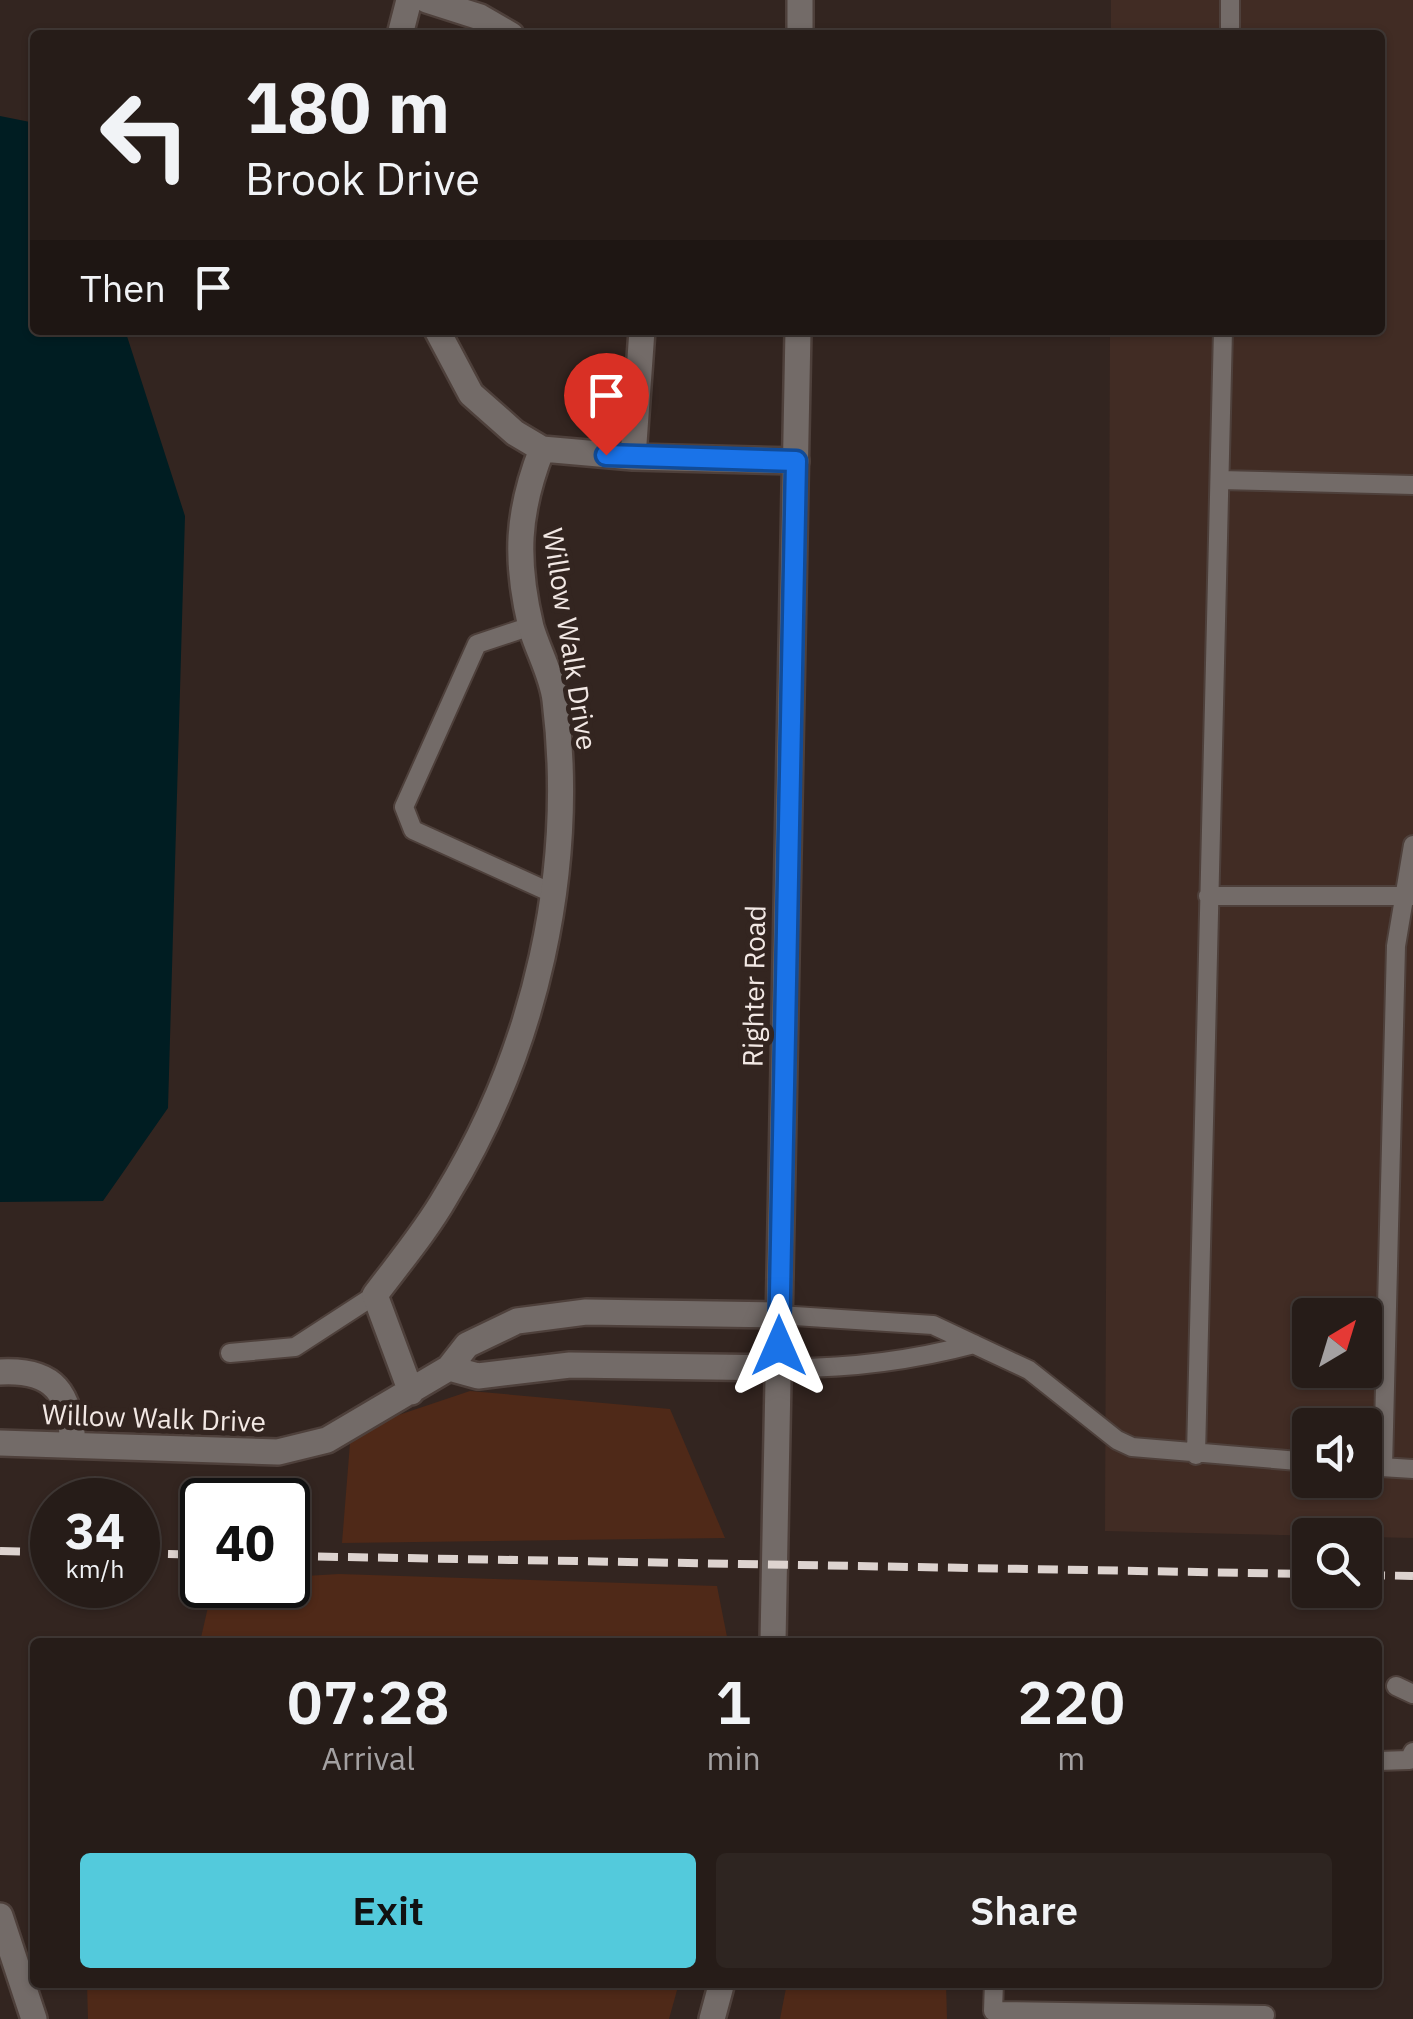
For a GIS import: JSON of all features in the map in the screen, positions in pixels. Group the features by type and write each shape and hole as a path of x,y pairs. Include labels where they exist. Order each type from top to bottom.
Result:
{"street":[{"path":"401,30 409,0"},
{"path":"426,0 480,17 502,30"},
{"path":"800,0 800,30"},
{"path":"439,335 471,394 514,433 542,449 633,457 796,461"},
{"path":"633,457 642,335"},
{"name":"Righter Road","path":"773,1638 798,335"},
{"name":"Willow Walk Drive","path":"375,1295 446,1196 512,1066 540,968 554,894 561,781 554,695 531,626 518,536 524,494 542,449"},
{"path":"375,1295 412,1392"},
{"name":"Willow Walk Drive","path":"0,1444 278,1452 327,1440 449,1368 466,1346 517,1321 586,1312 778,1314"},
{"path":"449,1368 478,1376 570,1365 779,1368"},
{"path":"0,1372 26,1370 58,1389 71,1412 73,1444"},
{"path":"0,1916 34,2019"},
{"path":"712,2019 720,1988"}],"lane":[{"path":"1230,0 1230,30"},
{"path":"1196,1454 1223,335"},
{"path":"1220,480 1413,484"},
{"path":"531,626 477,644 404,807 413,830 554,894"},
{"path":"1380,1408 1396,946 1410,897 1413,845"},
{"path":"1208,896 1410,897"},
{"path":"230,1353 296,1347 375,1295"},
{"path":"778,1314 933,1324 1002,1353 1029,1370 1117,1440 1149,1451 1292,1461"},
{"path":"779,1368 844,1367 932,1355 974,1344"},
{"path":"1382,1467 1413,1469"},
{"path":"1382,1762 1408,1760 1413,1752"},
{"path":"994,1988 993,2010 1265,2015"}],"shaded area":[{"path":"1111,0 1413,0 1413,1538 1382,1537 1382,1518 1292,1518 1292,1535 1105,1531 1110,335 1385,335 1385,30 1111,30"},
{"path":"470,1391 670,1409 725,1538 342,1543 351,1431"},
{"path":"339,1574 717,1586 727,1638 201,1638 208,1608 310,1608 310,1576"},
{"path":"87,1988 678,1988 669,2019 88,2019"},
{"path":"786,1988 946,1988 947,2019 780,2019"}],"water":[{"path":"0,116 30,122 30,335 127,335 185,516 168,1108 103,1201 0,1202"}],"railway":[{"path":"0,1551 30,1552"},
{"path":"160,1554 180,1554"},
{"path":"310,1556 1292,1574"},
{"path":"1382,1575 1413,1576"}],"route":[{"path":"606,455 796,461 779,1346"}]}
